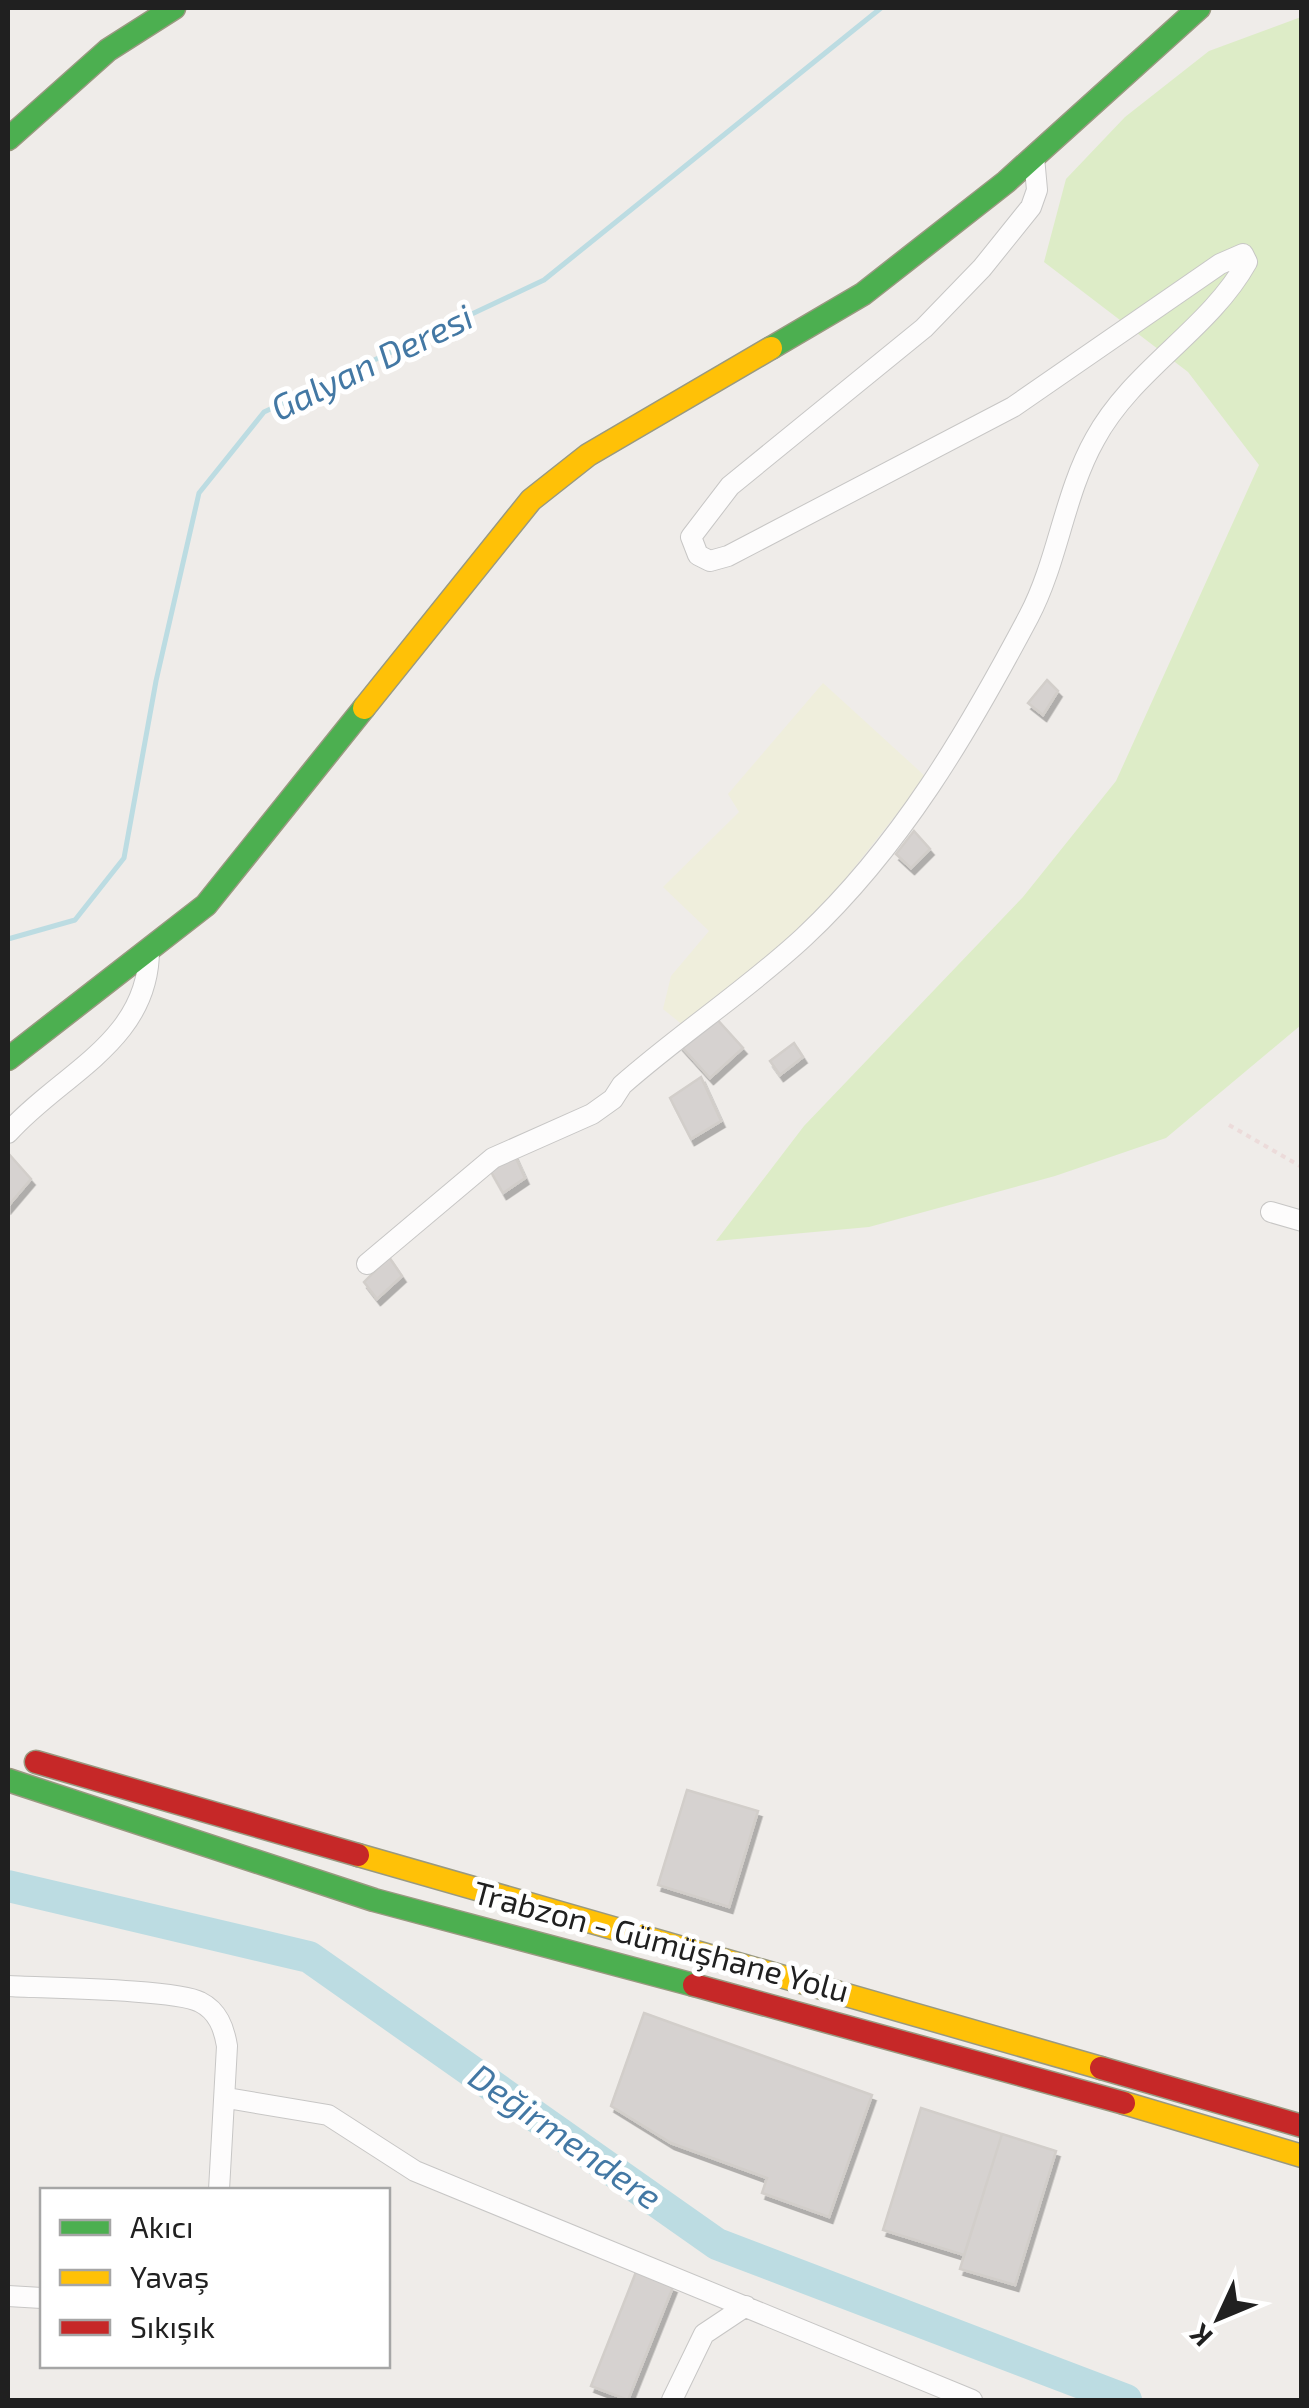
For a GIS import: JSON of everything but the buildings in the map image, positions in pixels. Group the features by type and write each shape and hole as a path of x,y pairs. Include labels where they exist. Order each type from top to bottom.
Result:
{"main road":[{"path":"8,139 108,50 174,8"},
{"path":"8,1059 206,905 531,500 588,455 864,294 1034,157 1199,8"},
{"name":"Trabzon - Gümüşhane Yolu","path":"8,1754 1302,2126"},
{"name":"Trabzon - Gümüşhane Yolu","path":"8,1780 374,1900 978,2060 1302,2156"}],"street":[{"path":"367,1264 493,1158 607,1105 637,1072 804,937 884,852 951,758 1032,611 1094,439 1142,376 1234,287 1247,262 1242,254 1220,264 1013,408 932,454 728,556 710,561 698,555 690,537 730,486 924,328 982,268 1031,207 1038,190 1034,157"},
{"path":"8,1132 25,1113 82,1072 124,1024 144,995 149,950"},
{"path":"1271,1212 1302,1222"},
{"path":"8,1986 187,1998 202,2003 224,2028 226,2098 219,2188"},
{"path":"226,2098 328,2114 414,2171 972,2400"},
{"path":"8,2296 40,2298"},
{"path":"672,2400 704,2334 746,2306"}],"path":[{"path":"1230,1125 1302,1167"}],"green space":[{"path":"1301,17 1301,1025 1166,1138 1055,1176 869,1227 716,1241 804,1126 1023,897 1116,781 1259,465 1188,372 1044,262 1066,179 1125,117 1209,51"},
{"path":"823,683 926,777 812,921 684,1026 663,1009 671,976 709,931 663,887 739,812 728,794"}],"waterway":[{"name":"Galyan Deresi","path":"8,939 75,920 124,858 156,681 199,493 264,412 544,280 881,8"},
{"name":"Değirmendere","path":"8,1886 309,1957 717,2244 1126,2400"}],"traffic: fast":[{"path":"8,139 108,50 174,8"},
{"path":"771,348 863,294 1006,182 1199,8"},
{"path":"8,1059 206,905 364,708"},
{"path":"8,1780 374,1900 694,1985"}],"traffic: slow":[{"path":"364,708 531,500 588,455 771,348"},
{"path":"358,1855 1101,2068"},
{"path":"1124,2103 1302,2156"}],"traffic: jam":[{"path":"36,1762 358,1855"},
{"path":"694,1985 1124,2103"},
{"path":"1101,2068 1302,2126"}]}
